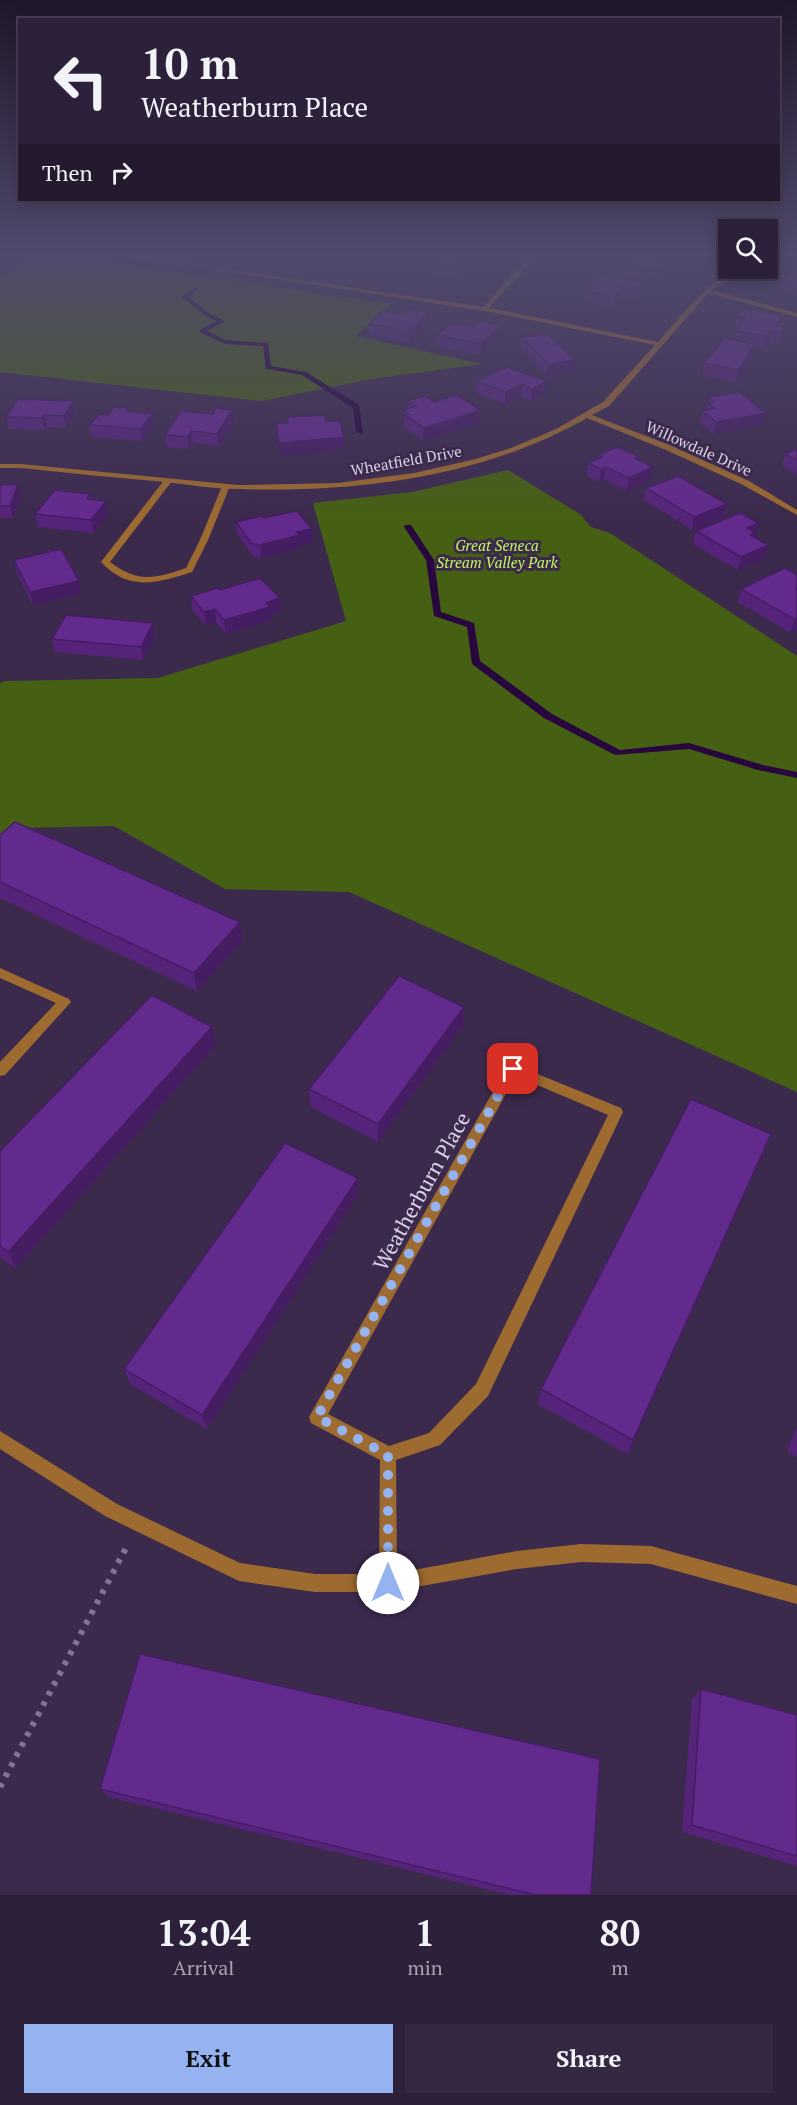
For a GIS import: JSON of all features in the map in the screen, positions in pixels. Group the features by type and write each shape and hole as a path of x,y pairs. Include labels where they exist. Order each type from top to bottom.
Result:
{"street":[{"name":"Wheatfield Drive","path":"0,466 21,466 226,486 338,485 414,475 514,450 559,431 606,404 660,344"},
{"name":"Willowdale Drive","path":"586,416 669,448 746,483 797,513"},
{"path":"168,481 105,562 120,574 134,581 165,577 189,570 226,486"},
{"path":"0,973 65,1002 0,1071"},
{"name":"Weatherburn Place","path":"513,1069 616,1112 482,1390 434,1439 388,1455 317,1417 513,1069"},
{"path":"0,1439 111,1510 239,1572 315,1583 388,1583 528,1559 581,1553 651,1555 797,1595"},
{"path":"388,1455 388,1583"}],"path":[{"path":"0,1787 138,1524"}],"green space":[{"path":"0,344 394,344 482,364 372,379 261,401 0,372"},
{"name":"Great Seneca Stream Valley Park","path":"508,470 580,514 591,527 610,533 797,656 797,1092 349,892 225,889 114,826 18,828 0,835 0,683 6,681 158,678 346,621 313,503 412,492"}],"building":[{"path":"529,344 559,344 575,360 548,364"},
{"path":"720,344 755,344 749,352 752,352 738,370 704,363"},
{"path":"507,367 547,381 532,389 521,384 505,392 477,381"},
{"path":"739,392 766,413 716,422 703,411 714,408 708,403 714,402 708,397"},
{"path":"456,395 481,410 424,428 404,415 409,414 404,410 416,406 408,401 425,396 434,402"},
{"path":"18,399 73,401 64,416 6,417"},
{"path":"114,407 128,408 126,411 153,414 140,429 89,425 100,414 107,415"},
{"path":"216,408 232,410 217,434 191,431 188,437 165,435 181,411 213,414"},
{"path":"325,415 326,421 340,421 344,437 279,443 276,423 288,423 287,417"},
{"path":"617,447 638,456 635,458 653,467 629,478 606,467 601,469 588,463"},
{"path":"797,449 797,460 785,454"},
{"path":"678,476 727,504 694,517 646,488"},
{"path":"18,484 10,506 0,506 0,485"},
{"path":"55,490 90,494 87,499 106,501 91,520 35,514"},
{"path":"297,511 312,529 297,532 300,535 260,545 252,544 236,522 261,516 263,518"},
{"path":"740,513 759,523 747,528 755,532 750,535 768,545 741,557 696,531"},
{"path":"61,549 79,581 30,592 14,560"},
{"path":"785,568 797,575 797,618 794,619 741,589"},
{"path":"260,578 280,598 266,603 270,607 224,620 215,609 204,612 191,596 218,588 220,590"},
{"path":"66,615 153,623 141,647 52,639"},
{"path":"15,822 240,922 194,973 0,882 0,835"},
{"path":"399,976 464,1007 378,1124 309,1089"},
{"path":"152,995 212,1027 8,1252 0,1246 0,1151"},
{"path":"691,1099 771,1134 633,1440 541,1389"},
{"path":"285,1143 358,1178 202,1415 124,1369"},
{"path":"140,1654 600,1759 591,1895 536,1895 100,1789"},
{"path":"701,1689 797,1715 797,1856 692,1825"}],"waterway":[{"path":"266,344 268,368 304,373 356,407 360,432"},
{"path":"408,527 430,560 437,614 471,625 475,662 548,716 619,753 689,746 762,768 797,775"}],"route":[{"path":"388,1583 388,1455 317,1417 513,1069"}]}
